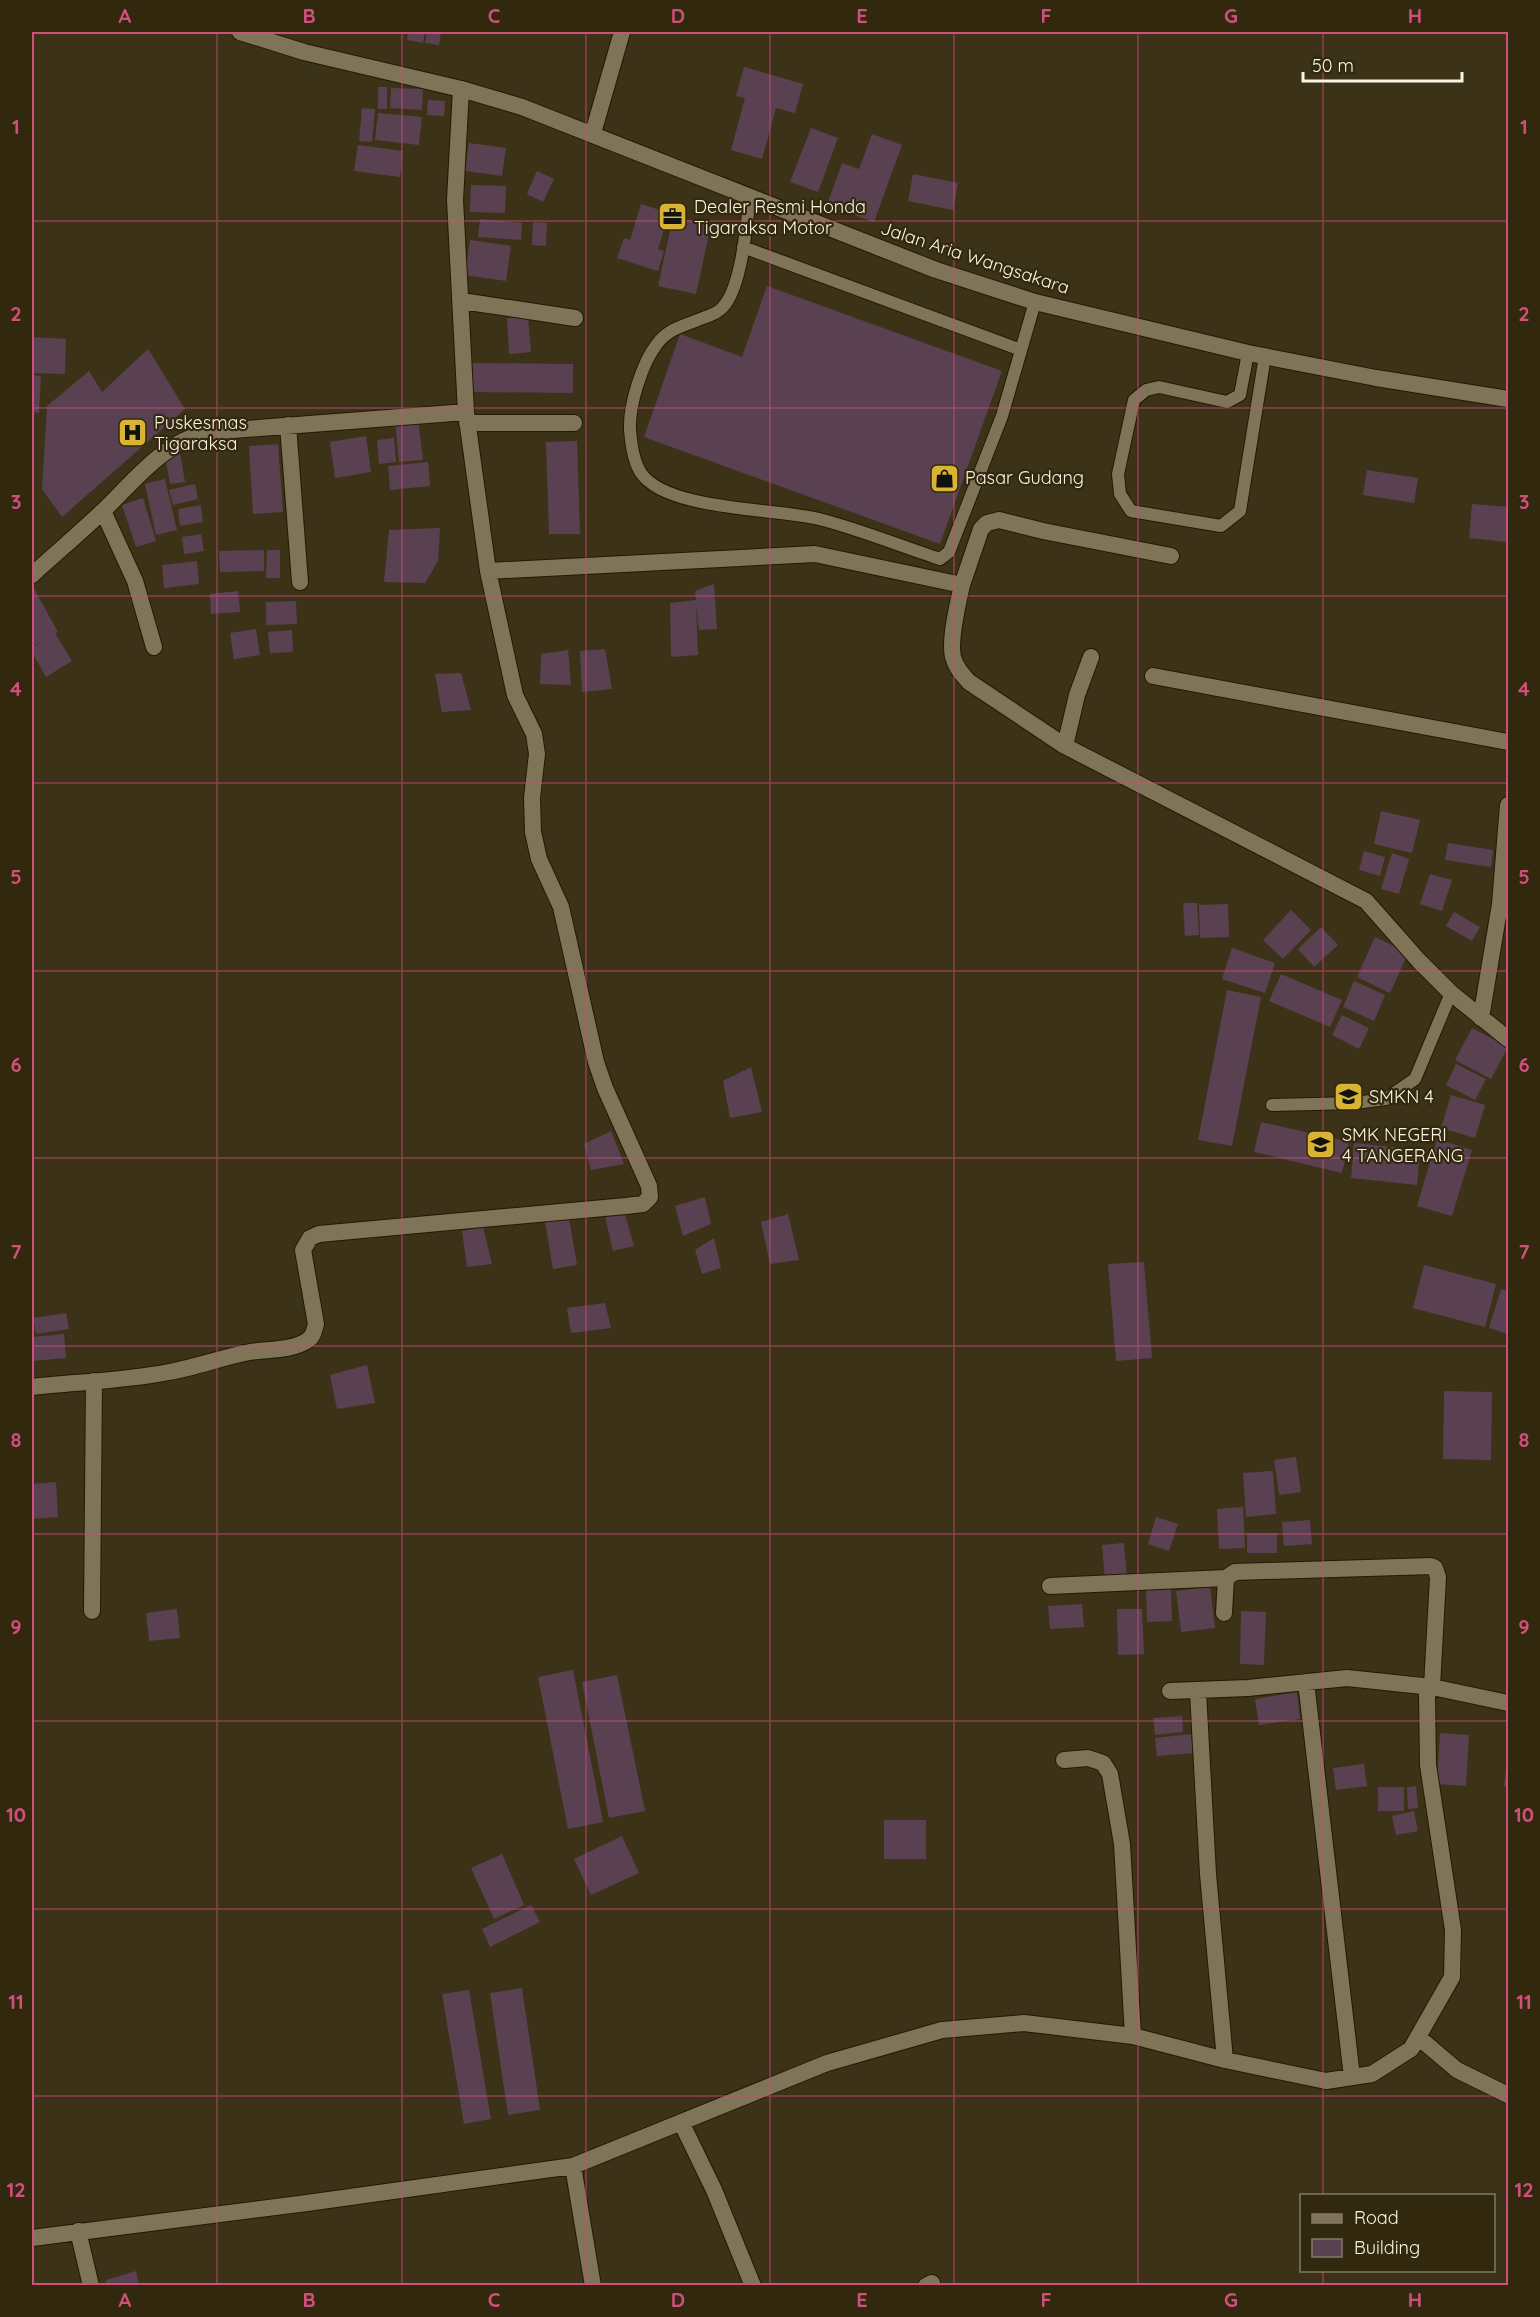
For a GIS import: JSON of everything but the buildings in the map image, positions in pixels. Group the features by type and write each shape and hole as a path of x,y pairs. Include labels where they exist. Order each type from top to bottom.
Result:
{"street":[{"name":"Jalan Aria Wangsakara","path":"240,32 304,52 461,89 522,107 936,270 1035,302 1256,354 1376,378 1509,399"},
{"path":"592,133 622,32"},
{"path":"32,1387 169,1372 218,1359 277,1350 306,1341 313,1335 316,1324 303,1250 310,1238 320,1234 626,1206 643,1204 650,1197 649,1186 605,1088 596,1062 561,906 539,859 533,832 532,798 537,754 534,734 515,695 488,571 466,418 462,301 455,200 461,89"},
{"path":"462,301 575,318"},
{"path":"32,575 103,511 145,469 172,446 191,436 207,432 288,425 466,418 574,423"},
{"path":"288,425 300,582"},
{"path":"103,511 135,581 154,647"},
{"path":"1171,556 999,520 987,523 981,529 955,613 953,656 958,670 969,682 1065,746 1366,901 1451,993 1509,1039"},
{"path":"488,571 815,554 962,585"},
{"path":"1065,746 1077,695 1091,657"},
{"path":"1153,676 1509,742"},
{"path":"1481,1018 1500,904 1509,805"},
{"path":"92,1611 94,1381"},
{"path":"32,2238 573,2166 827,2063 942,2030 1024,2023 1133,2036 1225,2060 1326,2081 1372,2074 1411,2049 1452,1977 1453,1930 1428,1765 1427,1695 1432,1687 1438,1577 1435,1568 1425,1566 1235,1572 1226,1578 1050,1586"},
{"path":"1224,1613 1226,1578"},
{"path":"1170,1691 1198,1692 1347,1678 1432,1687 1509,1703"},
{"path":"1306,1682 1352,2077"},
{"path":"1198,1692 1208,1874 1225,2060"},
{"path":"1064,1760 1088,1758 1103,1763 1110,1774 1122,1844 1133,2036"},
{"path":"1418,2037 1457,2070 1509,2095"},
{"path":"681,2122 714,2190 753,2286"},
{"path":"573,2166 593,2286"},
{"path":"78,2231 91,2286"}],"lane":[{"path":"750,198 734,288 723,308 662,336 648,356 629,420 631,447 641,473 656,486 676,496 734,508 819,519 940,559 949,552 1002,416 1035,302"},
{"path":"743,247 1021,350"},
{"path":"1256,354 1240,511 1221,526 1131,511 1120,494 1118,474 1134,400 1146,390 1159,387 1227,402 1240,394 1256,354"},
{"path":"1272,1105 1355,1103 1386,1099 1415,1079 1451,993"}],"place":[{"name":"Dealer Resmi Honda Tigaraksa Motor","path":"673,217"},
{"name":"Puskesmas Tigaraksa","path":"133,433"},
{"name":"Pasar Gudang","path":"944,478"},
{"name":"SMKN 4","path":"1348,1097"},
{"name":"SMK NEGERI 4 TANGERANG","path":"1321,1145"}]}
